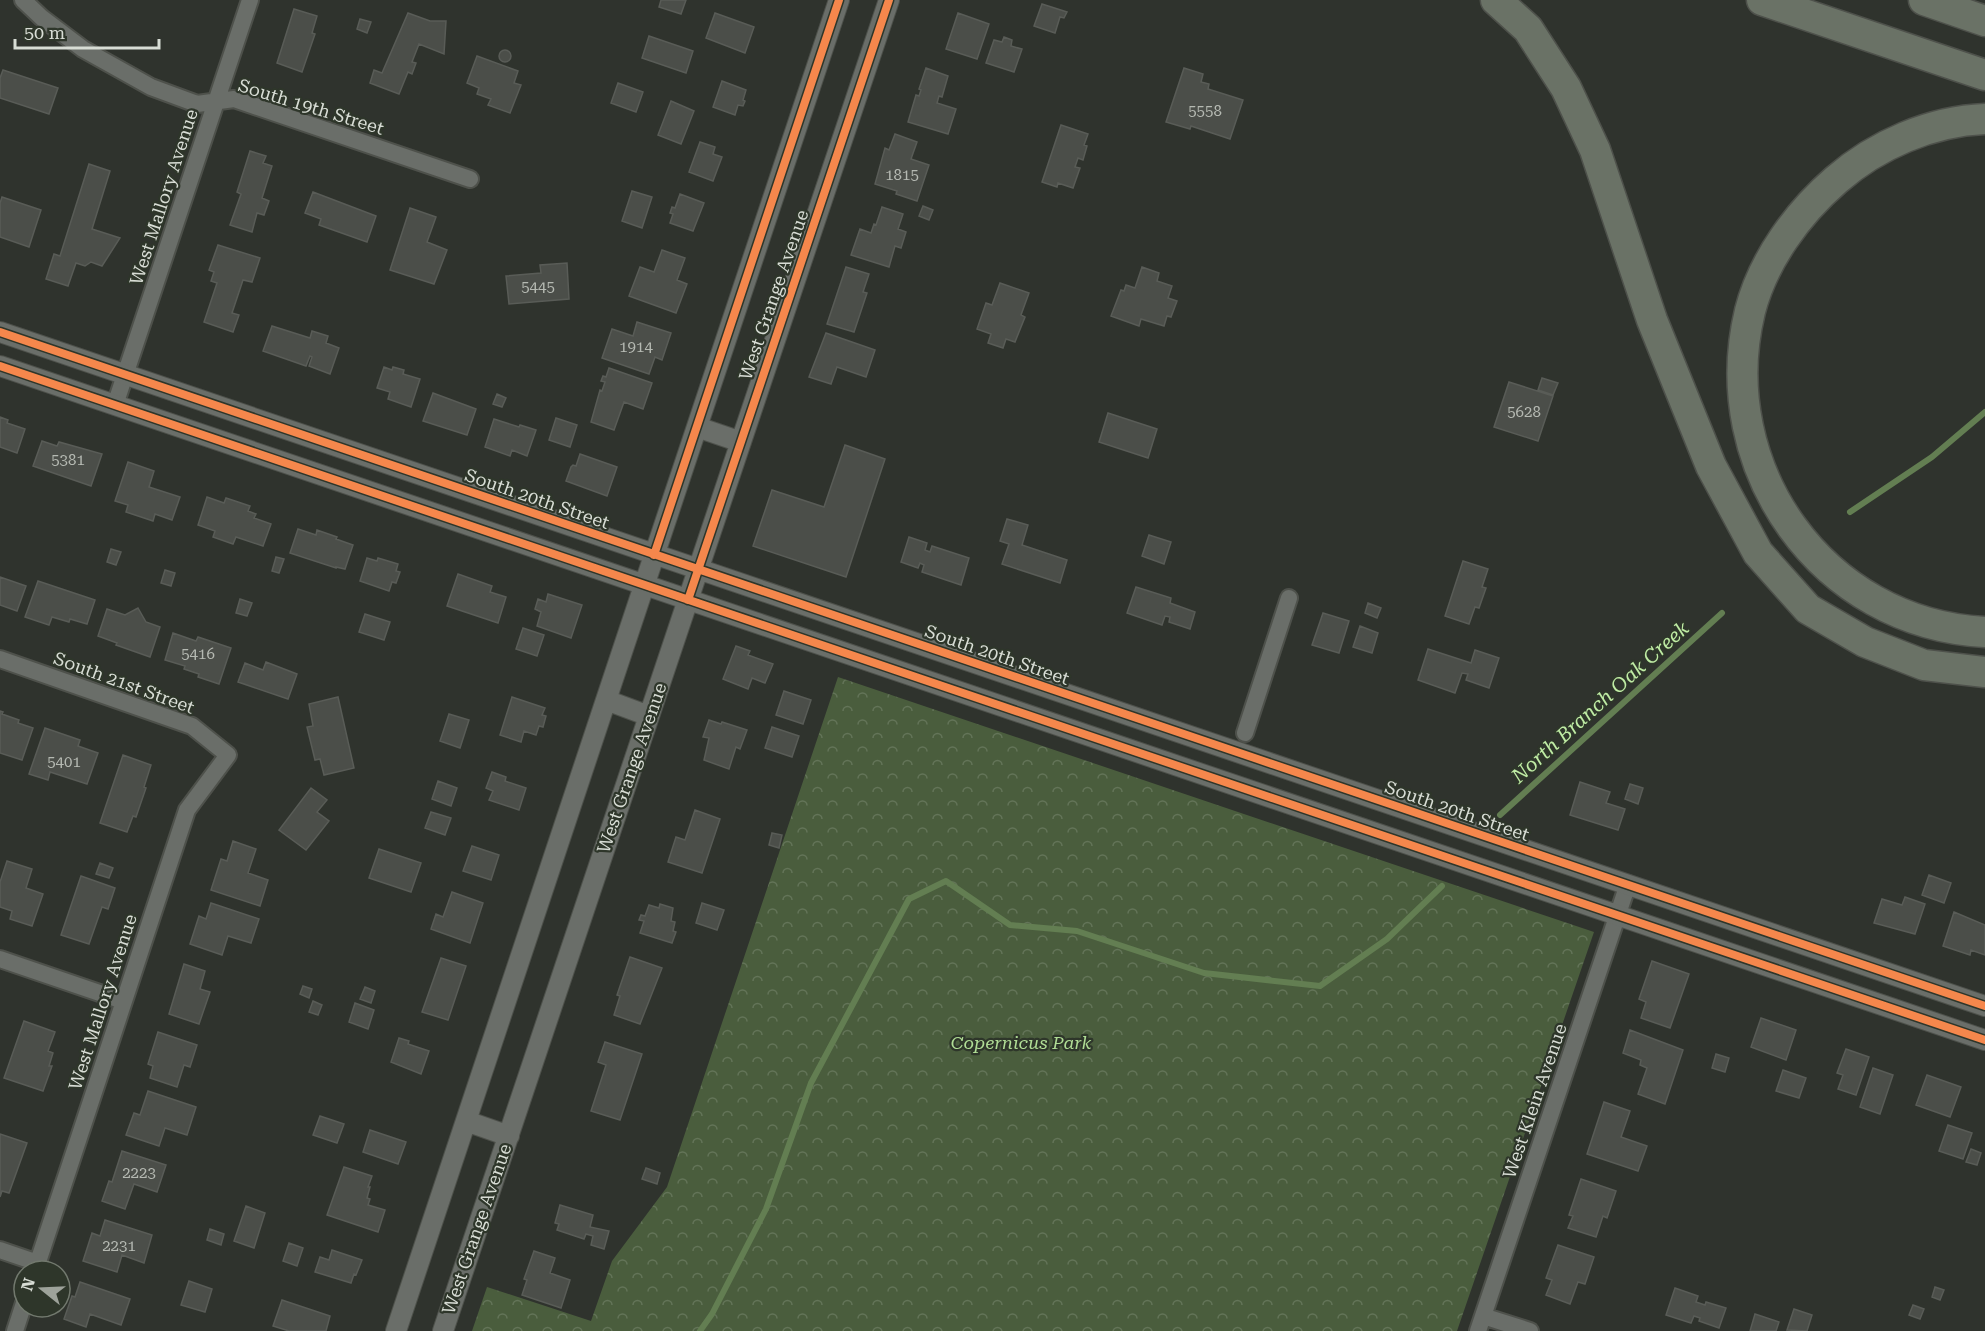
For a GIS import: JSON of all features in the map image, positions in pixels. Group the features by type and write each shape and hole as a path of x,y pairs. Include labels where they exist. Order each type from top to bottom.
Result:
{"highway":[{"path":"1496,0 1528,29 1566,88 1595,150 1652,320 1711,466 1758,553 1808,609 1865,642 1924,665 1985,672"},
{"path":"1762,0 1985,75"},
{"path":"1924,0 1985,21"},
{"path":"1985,119 1932,127 1888,146 1852,166 1800,215 1765,273 1750,309 1744,344 1743,402 1755,456 1764,480 1790,526 1809,549 1851,585 1902,614 1967,631 1985,632"}],"street":[{"name":"South 19th Street","path":"23,0 75,43 116,69 151,87 197,104 234,99 470,179"},
{"name":"West Mallory Avenue","path":"115,405 250,0"},
{"name":"West Grange Avenue","path":"396,1331 839,0"},
{"name":"West Grange Avenue","path":"443,1331 889,0"},
{"name":"South 20th Street","path":"0,332 1985,1006"},
{"path":"0,366 1985,1040"},
{"path":"697,426 741,442"},
{"path":"1245,733 1289,598"},
{"name":"South 21st Street","path":"0,659 192,726 228,755"},
{"path":"606,700 649,716"},
{"name":"West Mallory Avenue","path":"39,1259 187,810 228,755"},
{"name":"West Klein Avenue","path":"1481,1323 1628,884"},
{"path":"0,959 123,1001"},
{"path":"466,1120 509,1136"},
{"path":"0,1250 19,1259"},
{"path":"1481,1323 1530,1331"}],"green space":[{"name":"Copernicus Park","path":"838,677 1594,932 1457,1331 472,1331 487,1287 591,1321 612,1261 667,1187"}],"building":[{"path":"661,0 686,0 681,14 659,7"},
{"path":"1042,4 1067,12 1064,18 1060,17 1055,33 1034,26"},
{"path":"294,9 317,16 312,33 315,34 302,72 277,63"},
{"path":"408,13 430,21 446,21 444,54 419,44 412,62 416,63 412,74 408,72 399,94 370,83 374,70 382,73"},
{"path":"715,13 754,27 745,53 706,38"},
{"path":"958,13 989,24 977,59 946,49"},
{"path":"360,19 371,22 367,33 357,29"},
{"path":"649,36 693,51 686,73 642,58"},
{"path":"1004,37 1012,40 1011,46 1022,49 1014,72 986,63 994,40 1002,42"},
{"path":"507,50 511,56 507,62 503,62 499,54"},
{"path":"477,56 518,71 514,83 521,85 510,113 488,105 491,99 477,94 479,88 467,83"},
{"path":"926,68 948,76 942,97 939,96 937,103 956,109 948,134 908,122 916,95 919,96 921,90 919,89"},
{"path":"1184,68 1203,74 1201,82 1209,84 1208,89 1243,100 1230,139 1191,126 1190,129 1166,122"},
{"path":"3,70 58,88 49,114 0,98 0,78"},
{"path":"722,81 746,90 743,106 738,105 735,115 713,107"},
{"path":"618,83 643,92 636,112 611,103"},
{"path":"671,101 694,111 681,144 658,135"},
{"path":"1061,125 1088,134 1084,145 1087,146 1083,160 1078,158 1075,167 1080,168 1073,188 1058,183 1057,187 1042,182"},
{"path":"895,134 917,142 911,159 929,165 917,201 875,184 885,148 889,150"},
{"path":"700,142 715,147 713,154 722,157 713,181 689,172"},
{"path":"250,151 266,156 263,163 272,166 262,198 269,201 264,215 257,213 252,232 230,225 241,194 237,192"},
{"path":"89,164 110,171 92,229 120,238 102,266 91,262 85,266 76,263 68,286 46,279 54,254 60,256"},
{"path":"632,191 652,197 642,228 622,221"},
{"path":"313,192 376,216 367,242 319,225 321,219 305,213"},
{"path":"680,194 704,203 693,231 670,223 673,214 670,213 672,207 675,208"},
{"path":"2,197 41,210 29,247 0,237"},
{"path":"923,206 933,210 929,220 919,216"},
{"path":"882,207 903,214 898,229 906,232 901,248 895,246 889,267 851,255 860,229 871,233"},
{"path":"410,208 436,217 427,242 447,250 434,284 390,270"},
{"path":"218,245 260,258 252,282 243,280 232,313 239,315 233,332 204,322 217,283 211,281 214,272 209,270"},
{"path":"662,250 685,258 677,280 687,284 676,313 629,296 640,267 654,272"},
{"path":"567,263 569,299 509,304 506,276 541,273 540,265"},
{"path":"846,267 869,274 863,292 867,293 854,332 827,324"},
{"path":"1142,267 1159,273 1157,281 1172,286 1168,298 1177,301 1171,317 1167,316 1164,326 1141,319 1139,326 1111,316 1121,290 1124,291 1126,285 1135,288"},
{"path":"1000,283 1029,293 1021,315 1025,317 1015,342 1006,339 1003,348 988,343 991,334 977,329 986,303 992,305"},
{"path":"637,322 671,333 662,360 655,357 649,374 602,358 612,329 633,336"},
{"path":"272,326 310,338 312,331 328,336 326,343 339,348 330,374 309,366 312,357 310,356 306,366 263,351"},
{"path":"826,333 875,350 866,377 837,367 831,384 809,377"},
{"path":"384,367 404,370 403,374 420,379 411,407 388,399 390,392 377,388"},
{"path":"609,368 652,383 643,409 624,402 614,430 591,422 600,390 602,391 605,382 601,381 603,376 606,377"},
{"path":"1542,378 1558,383 1553,395 1538,390"},
{"path":"1509,382 1553,396 1538,441 1494,427"},
{"path":"433,393 476,409 467,435 423,421"},
{"path":"497,394 506,398 502,407 493,404"},
{"path":"1108,413 1157,429 1148,458 1099,442"},
{"path":"0,417 8,420 7,423 25,429 17,453 0,447"},
{"path":"556,418 577,425 570,447 549,440"},
{"path":"494,419 536,430 527,456 512,450 510,456 485,447"},
{"path":"42,441 57,446 59,442 102,454 91,486 33,466"},
{"path":"845,445 885,459 846,577 753,546 772,490 824,507"},
{"path":"580,454 617,467 607,496 566,481 571,467 576,466"},
{"path":"128,462 154,471 149,487 180,497 172,520 155,514 153,521 126,512 128,505 115,501"},
{"path":"207,497 224,503 226,498 250,506 248,511 256,514 254,518 271,524 263,546 236,537 233,544 213,537 215,531 198,525"},
{"path":"1007,519 1028,525 1022,545 1067,560 1060,583 1002,564 1009,544 1000,541"},
{"path":"298,529 316,535 317,530 353,545 345,569 290,553"},
{"path":"1149,535 1171,542 1164,564 1142,556"},
{"path":"909,537 927,543 925,550 930,552 932,546 969,558 961,585 922,572 924,565 920,563 918,568 901,562"},
{"path":"111,549 121,552 116,565 107,562"},
{"path":"276,557 284,559 279,573 272,571"},
{"path":"367,558 377,561 378,558 398,564 396,571 400,572 396,583 392,582 389,591 360,581"},
{"path":"1463,561 1488,569 1482,587 1486,588 1479,608 1475,607 1469,624 1445,616"},
{"path":"165,570 175,573 171,586 161,583"},
{"path":"458,574 492,586 490,592 506,597 498,623 447,606"},
{"path":"0,577 26,586 17,611 0,605"},
{"path":"38,581 95,600 87,624 52,617 49,625 25,617"},
{"path":"1136,587 1171,598 1170,603 1195,612 1190,629 1169,622 1170,617 1165,616 1162,625 1127,613"},
{"path":"548,594 582,605 571,638 537,626 541,612 535,609 538,599 546,602"},
{"path":"240,599 252,603 247,616 236,613"},
{"path":"1368,603 1381,608 1377,618 1365,613"},
{"path":"138,608 146,622 160,627 150,657 98,636 107,609 125,615"},
{"path":"1323,613 1349,621 1339,653 1312,645"},
{"path":"365,614 390,622 384,640 359,632"},
{"path":"1360,626 1378,633 1372,653 1353,647"},
{"path":"523,628 544,635 537,656 516,649"},
{"path":"173,633 196,641 198,637 231,648 219,684 198,677 199,674 184,669 185,666 165,660"},
{"path":"736,646 750,651 748,655 773,664 765,683 752,678 748,689 723,679"},
{"path":"1428,649 1471,663 1475,650 1499,658 1489,688 1466,680 1468,674 1462,673 1455,693 1418,680"},
{"path":"266,662 297,674 288,699 238,682 245,663 263,670"},
{"path":"784,691 811,700 803,724 776,715"},
{"path":"338,697 354,768 324,775 320,759 315,760 307,727 313,726 309,704"},
{"path":"512,697 545,708 542,715 546,716 543,727 539,726 536,735 524,731 521,742 500,735"},
{"path":"0,711 3,712 2,714 19,720 18,723 33,728 22,760 0,753"},
{"path":"449,714 469,720 460,748 440,741"},
{"path":"709,720 747,730 740,749 736,747 729,769 704,760 709,738 703,737"},
{"path":"772,727 799,736 792,757 765,748"},
{"path":"45,728 80,740 78,746 98,753 87,784 50,772 48,780 29,774"},
{"path":"123,755 151,765 136,817 133,816 127,832 100,823"},
{"path":"492,772 506,777 505,781 526,788 519,810 489,800 493,791 486,788"},
{"path":"438,781 457,788 451,806 432,799"},
{"path":"1580,782 1610,792 1606,803 1625,809 1618,830 1570,815"},
{"path":"1630,784 1643,788 1638,804 1625,799"},
{"path":"311,788 327,800 317,812 329,821 306,850 279,830"},
{"path":"695,810 720,819 702,873 668,862 676,837 685,840"},
{"path":"431,812 451,818 445,835 425,828"},
{"path":"772,833 782,835 779,848 769,845"},
{"path":"233,841 256,849 248,873 268,880 260,906 211,890 221,859 227,861"},
{"path":"472,846 499,855 491,880 463,871"},
{"path":"379,849 421,863 411,892 369,878"},
{"path":"7,861 32,869 26,888 43,894 32,926 10,919 12,911 0,907 0,882"},
{"path":"100,863 113,868 109,878 96,874"},
{"path":"1929,875 1951,883 1944,903 1922,895"},
{"path":"81,876 115,888 108,909 102,907 89,944 61,935"},
{"path":"452,892 483,903 470,943 431,929 436,914 443,917"},
{"path":"1905,897 1925,904 1915,934 1874,923 1882,899 1902,905"},
{"path":"211,903 259,919 251,943 228,936 222,955 190,944 199,916 206,919"},
{"path":"702,903 724,910 717,930 696,923"},
{"path":"660,904 673,908 671,921 675,922 673,931 676,932 672,943 640,933 644,921 639,920 641,915 645,916 649,905 659,908"},
{"path":"1954,912 1985,925 1985,955 1971,950 1970,955 1943,946"},
{"path":"630,957 662,968 640,1024 614,1015 620,996 617,995"},
{"path":"441,958 466,966 448,1020 422,1012"},
{"path":"1652,961 1689,974 1670,1028 1641,1018 1646,1002 1639,999"},
{"path":"184,964 205,971 200,989 210,992 199,1024 169,1014"},
{"path":"303,986 312,989 309,998 300,994"},
{"path":"365,987 375,991 371,1003 360,999"},
{"path":"313,1001 322,1005 318,1015 309,1012"},
{"path":"355,1003 374,1010 368,1029 349,1022"},
{"path":"1761,1018 1796,1030 1786,1060 1751,1047"},
{"path":"24,1021 55,1032 48,1051 53,1053 49,1066 52,1066 43,1091 4,1078"},
{"path":"1630,1030 1683,1050 1665,1104 1638,1094 1647,1068 1640,1065 1641,1060 1623,1053"},
{"path":"158,1032 197,1045 190,1067 184,1065 177,1087 150,1078 153,1066 148,1064"},
{"path":"399,1038 409,1041 408,1044 429,1051 421,1074 391,1062"},
{"path":"605,1042 642,1054 620,1120 591,1111 606,1065 598,1062"},
{"path":"1846,1049 1869,1057 1856,1095 1838,1089 1843,1075 1837,1073"},
{"path":"1716,1054 1729,1058 1725,1072 1712,1068"},
{"path":"1873,1068 1893,1075 1880,1114 1860,1107"},
{"path":"1783,1070 1806,1078 1799,1098 1776,1091"},
{"path":"1927,1075 1961,1087 1950,1117 1916,1105"},
{"path":"148,1091 196,1107 187,1135 165,1128 159,1146 126,1135 134,1113 140,1115"},
{"path":"1604,1102 1630,1111 1621,1137 1647,1146 1638,1171 1587,1154"},
{"path":"320,1116 344,1124 337,1143 313,1135"},
{"path":"1948,1125 1972,1133 1963,1159 1939,1151"},
{"path":"370,1130 406,1142 398,1164 363,1152"},
{"path":"0,1134 27,1143 9,1193 2,1191 0,1197"},
{"path":"1971,1149 1981,1153 1977,1165 1966,1162"},
{"path":"122,1151 166,1165 157,1192 134,1184 125,1209 102,1201 109,1181 112,1182"},
{"path":"344,1167 372,1176 368,1187 370,1187 367,1198 370,1199 368,1205 385,1210 378,1232 327,1215"},
{"path":"646,1168 660,1173 657,1184 642,1179"},
{"path":"1581,1179 1616,1191 1607,1218 1603,1216 1596,1237 1568,1228 1573,1216 1569,1215"},
{"path":"560,1205 593,1215 590,1227 609,1231 604,1249 591,1245 593,1236 586,1234 584,1239 557,1230 559,1224 555,1223"},
{"path":"246,1206 265,1213 254,1248 234,1241"},
{"path":"105,1220 152,1235 144,1263 122,1255 117,1272 83,1261 92,1233 100,1236"},
{"path":"210,1229 224,1234 221,1245 207,1240"},
{"path":"289,1243 303,1248 297,1266 283,1261"},
{"path":"1558,1245 1594,1257 1585,1284 1578,1282 1570,1304 1546,1295 1552,1280 1546,1278"},
{"path":"332,1250 362,1260 351,1283 315,1272 320,1257 329,1260"},
{"path":"534,1251 555,1258 550,1273 570,1280 561,1308 522,1295 527,1280 524,1279"},
{"path":"189,1281 212,1289 205,1312 181,1305"},
{"path":"80,1282 130,1299 121,1325 90,1314 86,1327 64,1319 72,1319 72,1296 75,1297"},
{"path":"1935,1287 1944,1290 1940,1300 1932,1297"},
{"path":"1675,1288 1698,1296 1696,1302 1705,1305 1706,1302 1726,1308 1719,1328 1699,1321 1700,1318 1694,1316 1691,1323 1666,1315"},
{"path":"282,1300 330,1316 326,1331 289,1331 273,1326"},
{"path":"1913,1305 1924,1309 1920,1319 1909,1315"},
{"path":"1794,1309 1812,1315 1807,1331 1787,1330"},
{"path":"1755,1314 1779,1322 1776,1331 1750,1331"}],"waterway":[{"name":"North Branch Oak Creek","path":"1850,512 1932,457 1985,412"},
{"name":"North Branch Oak Creek","path":"1500,815 1722,613"},
{"name":"North Branch Oak Creek","path":"700,1331 712,1314 766,1209 811,1083 909,899 946,881 1010,925 1077,931 1204,973 1320,986 1387,939 1442,886"}],"cycle path":[{"path":"654,555 839,0"},
{"path":"688,600 889,0"},
{"path":"0,332 1985,1006"},
{"path":"0,366 1985,1040"}]}
